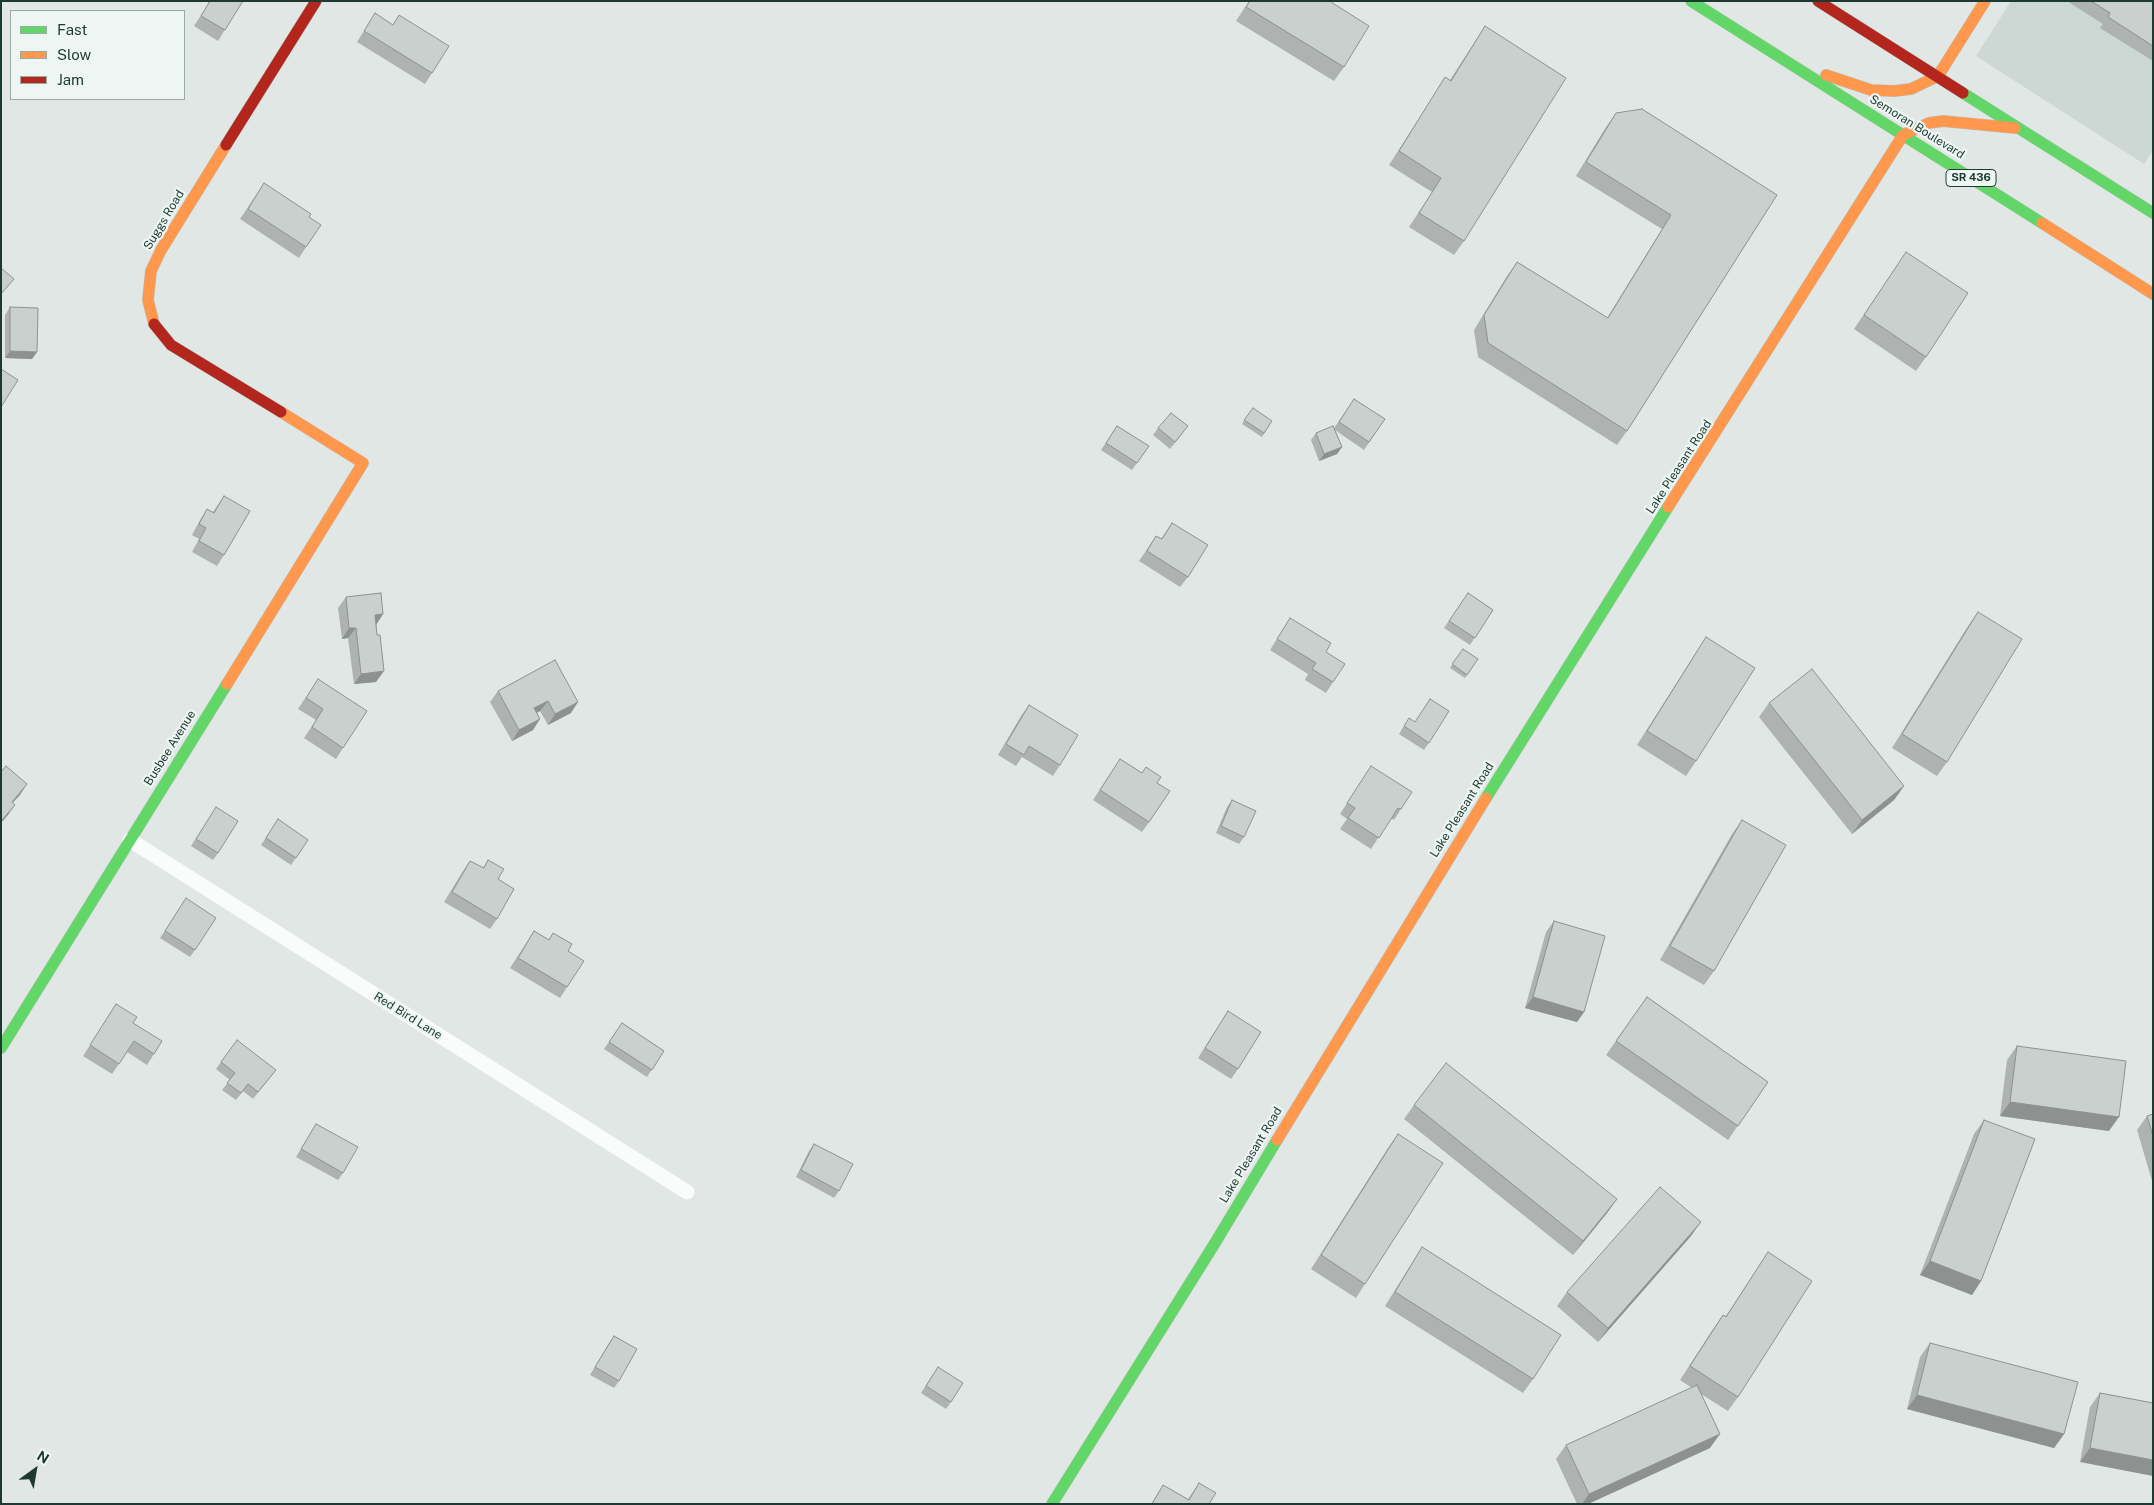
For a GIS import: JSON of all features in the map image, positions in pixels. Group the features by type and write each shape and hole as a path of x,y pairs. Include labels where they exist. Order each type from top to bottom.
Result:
{"street":[{"name":"Suggs Road","path":"316,1 161,250 151,271 148,300 154,324 171,346 362,463"},
{"name":"Semoran Boulevard","path":"1691,1 2153,294"},
{"path":"1818,1 2019,128 2150,206"},
{"path":"1789,63 1871,90 1894,91 1911,89 1938,76 1985,1"},
{"path":"1903,135 1929,123 1943,121 2019,128"},
{"name":"Lake Pleasant Road","path":"1052,1504 1215,1243 1348,1021 1513,754 1903,135"},
{"name":"Busbee Avenue","path":"1,1048 362,463"},
{"name":"Red Bird Lane","path":"130,840 687,1192"}],"shaded area":[{"path":"2011,1 2153,1 2153,150 2144,164 1976,56"}],"building":[{"path":"210,1 243,1 225,30 201,16"},
{"path":"1250,1 1332,1 1369,26 1344,67 1246,7"},
{"path":"2091,1 2153,1 2153,46 2108,17 2110,13"},
{"path":"375,13 393,25 399,15 449,46 432,73 364,31"},
{"path":"1485,26 1566,78 1464,241 1419,213 1441,178 1399,151 1445,77 1451,81"},
{"path":"1642,109 1777,195 1627,431 1488,343 1484,315 1517,262 1608,318 1671,215 1586,162 1616,113"},
{"path":"264,183 311,214 309,217 321,225 306,247 248,209"},
{"path":"1906,252 1968,293 1926,357 1864,315"},
{"path":"1,268 14,279 1,294"},
{"path":"10,307 38,308 37,352 10,351"},
{"path":"1,369 18,380 1,407"},
{"path":"1354,399 1385,419 1369,442 1339,422"},
{"path":"1253,408 1272,421 1264,433 1244,420"},
{"path":"1171,413 1188,426 1175,442 1158,428"},
{"path":"1117,426 1149,446 1137,463 1106,443"},
{"path":"1333,426 1342,447 1324,454 1316,433"},
{"path":"224,496 250,511 224,555 199,541 206,528 199,524 207,509 214,513"},
{"path":"1172,523 1208,545 1188,577 1147,551 1156,536 1162,539"},
{"path":"381,593 383,614 375,615 377,635 380,635 384,671 361,674 356,628 349,628 346,597"},
{"path":"1468,593 1493,610 1475,638 1449,621"},
{"path":"1978,612 2022,639 1947,762 1902,734"},
{"path":"1290,618 1331,643 1326,652 1345,664 1333,682 1312,669 1316,663 1277,639"},
{"path":"1706,637 1755,668 1696,761 1647,731"},
{"path":"1463,649 1478,659 1467,675 1452,664"},
{"path":"555,660 578,702 555,714 548,701 534,708 540,719 519,730 498,691"},
{"path":"1812,669 1904,786 1862,820 1769,703"},
{"path":"318,679 367,711 343,748 312,727 323,709 306,698"},
{"path":"1430,699 1449,711 1429,743 1404,726 1409,718 1415,722"},
{"path":"1029,705 1078,735 1060,765 1029,746 1024,755 1006,744"},
{"path":"1120,759 1142,773 1146,767 1161,777 1157,783 1170,791 1149,822 1100,790"},
{"path":"6,766 27,784 12,802 15,805 1,821 1,772"},
{"path":"1371,766 1412,792 1401,809 1398,808 1379,838 1348,818 1355,808 1347,803"},
{"path":"1232,800 1256,811 1244,837 1221,826"},
{"path":"216,807 238,821 218,853 196,839"},
{"path":"278,819 308,840 296,858 266,838"},
{"path":"1742,820 1786,845 1714,971 1670,946"},
{"path":"488,860 504,869 498,879 514,889 497,919 452,892 470,861 484,868"},
{"path":"186,898 216,918 195,950 165,931"},
{"path":"1554,921 1605,936 1584,1012 1533,997"},
{"path":"534,931 549,940 553,933 572,944 568,951 584,961 567,987 518,958"},
{"path":"1647,997 1768,1082 1738,1126 1616,1041"},
{"path":"116,1004 137,1017 133,1023 162,1041 154,1054 134,1041 119,1064 90,1045"},
{"path":"1228,1011 1261,1032 1238,1069 1205,1048"},
{"path":"622,1023 664,1051 652,1070 609,1042"},
{"path":"237,1040 276,1070 258,1092 248,1084 241,1093 227,1083 235,1073 221,1062"},
{"path":"2017,1046 2126,1061 2119,1117 2010,1102"},
{"path":"1446,1063 1617,1199 1583,1241 1414,1105"},
{"path":"2153,1114 2153,1136 2147,1116"},
{"path":"1984,1120 2035,1139 1981,1281 1930,1261"},
{"path":"316,1124 358,1147 343,1173 301,1149"},
{"path":"1398,1134 1443,1163 1365,1284 1321,1255"},
{"path":"814,1144 853,1164 839,1191 801,1170"},
{"path":"1660,1187 1701,1222 1608,1328 1567,1292"},
{"path":"1422,1247 1561,1335 1533,1379 1395,1292"},
{"path":"1768,1252 1812,1281 1738,1397 1690,1366 1723,1315 1726,1317"},
{"path":"614,1336 637,1349 619,1381 595,1367"},
{"path":"1930,1343 2078,1382 2064,1434 1917,1395"},
{"path":"938,1367 963,1383 951,1402 926,1386"},
{"path":"1697,1385 1720,1434 1589,1494 1566,1445"},
{"path":"2100,1393 2153,1403 2153,1460 2090,1448"},
{"path":"1199,1483 1216,1493 1209,1504 1152,1504 1163,1485 1189,1500"}],"traffic: fast":[{"path":"1691,1 2042,223"},
{"path":"1963,93 2153,213"},
{"path":"1486,798 1668,507"},
{"path":"1,1048 227,684"},
{"path":"1052,1504 1277,1140"}],"traffic: slow":[{"path":"1938,76 1985,1"},
{"path":"1826,75 1871,90 1894,91 1911,89 1938,76"},
{"path":"1903,135 1929,123 1943,121 2015,128"},
{"path":"1668,507 1903,135"},
{"path":"154,324 148,300 151,271 161,250 226,145"},
{"path":"2042,223 2153,294"},
{"path":"227,684 363,463 281,412"},
{"path":"1277,1140 1486,798"}],"traffic: jam":[{"path":"226,145 316,1"},
{"path":"1818,1 1963,93"},
{"path":"154,324 171,345 281,412"}]}
